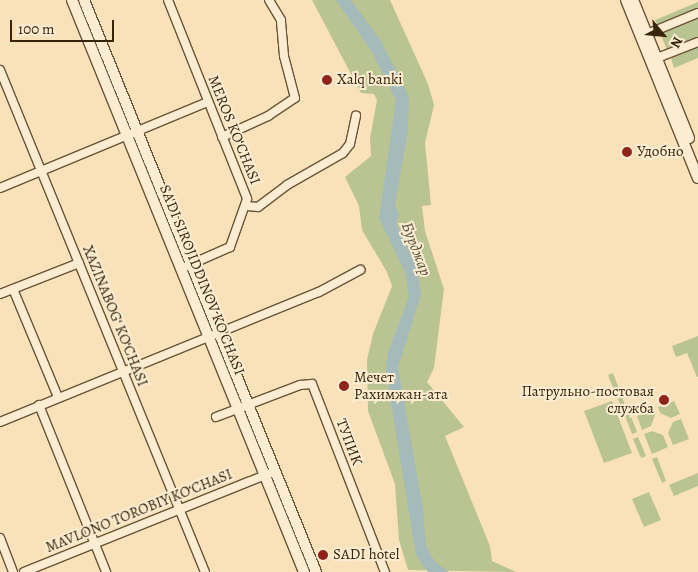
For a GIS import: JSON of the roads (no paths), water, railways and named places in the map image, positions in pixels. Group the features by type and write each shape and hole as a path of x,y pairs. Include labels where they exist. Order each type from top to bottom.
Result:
{"street":[{"name":"SA'DI SIROJIDDINOV KO'CHASI","path":"72,0 304,572"},
{"name":"SA'DI SIROJIDDINOV KO'CHASI","path":"84,0 316,572"},
{"name":"MEROS KO‘CHASI","path":"168,0 247,206 230,247 181,268"},
{"path":"222,137 268,116 293,102 295,98 284,56 281,20 269,0"},
{"path":"626,0 644,35"},
{"path":"633,0 644,35 698,178"},
{"path":"644,35 698,14"},
{"path":"654,60 698,42"},
{"path":"654,60 698,159"},
{"name":"XAZINABOG‘ KO‘CHASI","path":"0,70 205,572"},
{"path":"0,188 208,102"},
{"path":"247,206 258,207 287,185 343,153 350,144 356,116"},
{"path":"0,294 78,262"},
{"path":"0,412 2,421 319,292 360,270"},
{"path":"13,289 58,397"},
{"name":"ТУПИК","path":"248,404 300,385 312,384 385,572"},
{"path":"216,417 248,404"},
{"path":"39,405 106,572"},
{"name":"MAVLONO TOROBIY KO‘CHASI","path":"24,572 276,471"},
{"path":"0,538 13,572"}],"place":[{"name":"Xalq banki","path":"327,80"},
{"name":"Удобно","path":"627,152"},
{"name":"Мечет Рахимжан-ата","path":"344,386"},
{"name":"Патрульно-постовая служба","path":"664,400"},
{"name":"SADI hotel","path":"323,555"}],"water label":[{"name":"Бурджар","path":"416,249"}]}
